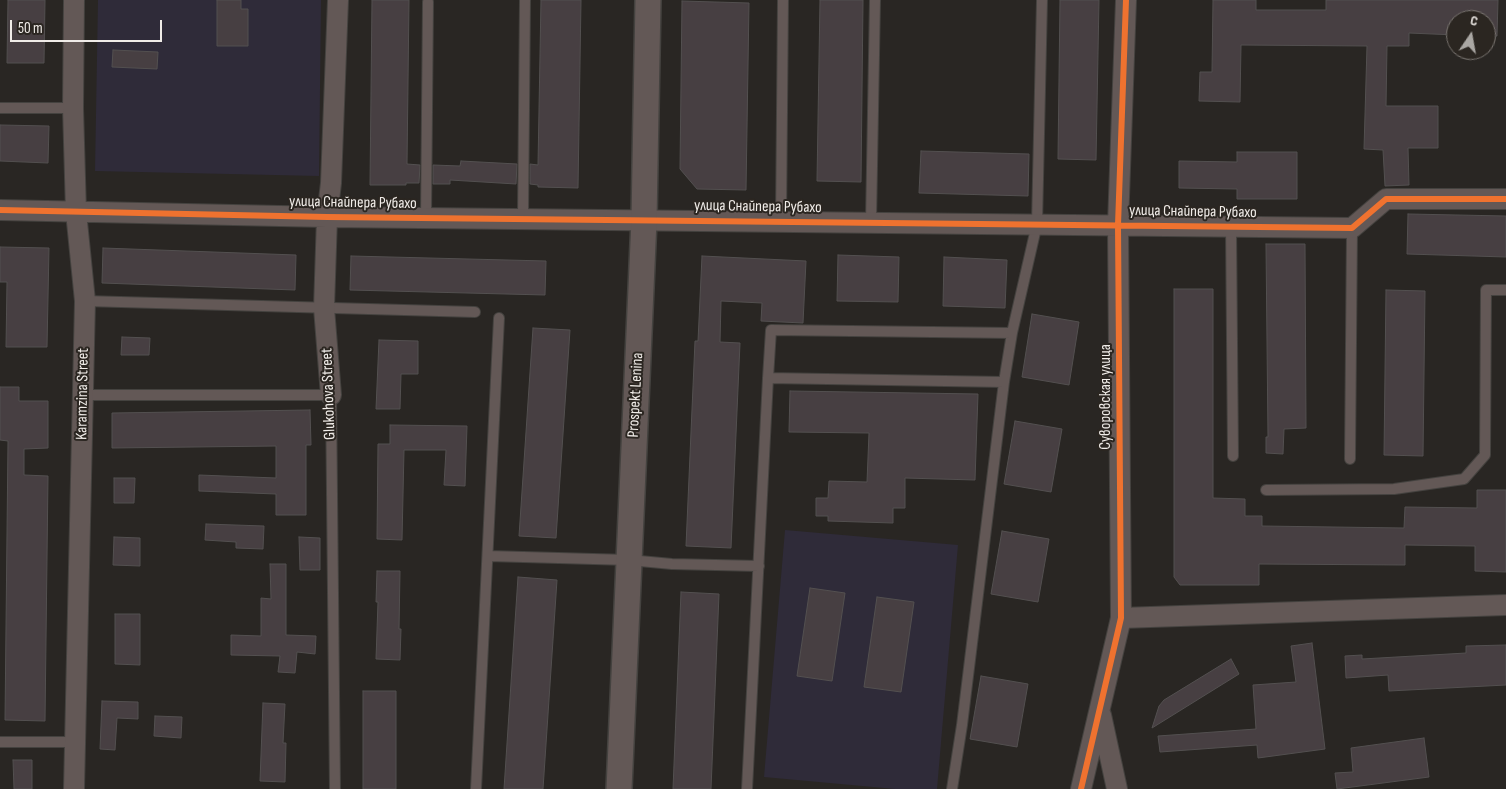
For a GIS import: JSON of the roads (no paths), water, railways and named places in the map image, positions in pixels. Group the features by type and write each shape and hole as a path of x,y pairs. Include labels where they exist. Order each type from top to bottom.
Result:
{"street":[{"name":"Karamzina Street","path":"74,0 73,108 76,212 84,301 74,789"},
{"name":"Glukohova Street","path":"331,395 324,308 338,0"},
{"name":"Prospekt Lenina","path":"619,789 644,220 648,0"},
{"name":"Суворовская улица","path":"1081,789 1121,618 1118,225 1126,0"},
{"path":"1352,228 1386,199 1506,199"},
{"name":"улица Снайпера Рубахо","path":"0,210 327,217 1352,228"},
{"path":"1121,618 1506,605"},
{"name":"Суворовская улица","path":"1100,708 1117,789"}],"lane":[{"path":"523,219 525,0"},
{"path":"781,222 783,0"},
{"path":"871,222 875,0"},
{"path":"952,789 962,725 1004,382 1012,333 1037,224 1042,0"},
{"path":"426,218 428,2"},
{"path":"0,108 73,108"},
{"path":"1231,226 1233,456"},
{"path":"1350,459 1352,228"},
{"path":"1266,490 1394,489 1464,479 1485,455 1486,290 1506,290"},
{"path":"84,301 475,312"},
{"path":"476,789 499,318"},
{"path":"747,789 771,330 1012,333"},
{"path":"768,378 1004,382"},
{"path":"83,394 331,395"},
{"name":"Glukohova Street","path":"331,395 335,789"},
{"path":"488,556 759,566"},
{"path":"0,742 75,742"}]}
